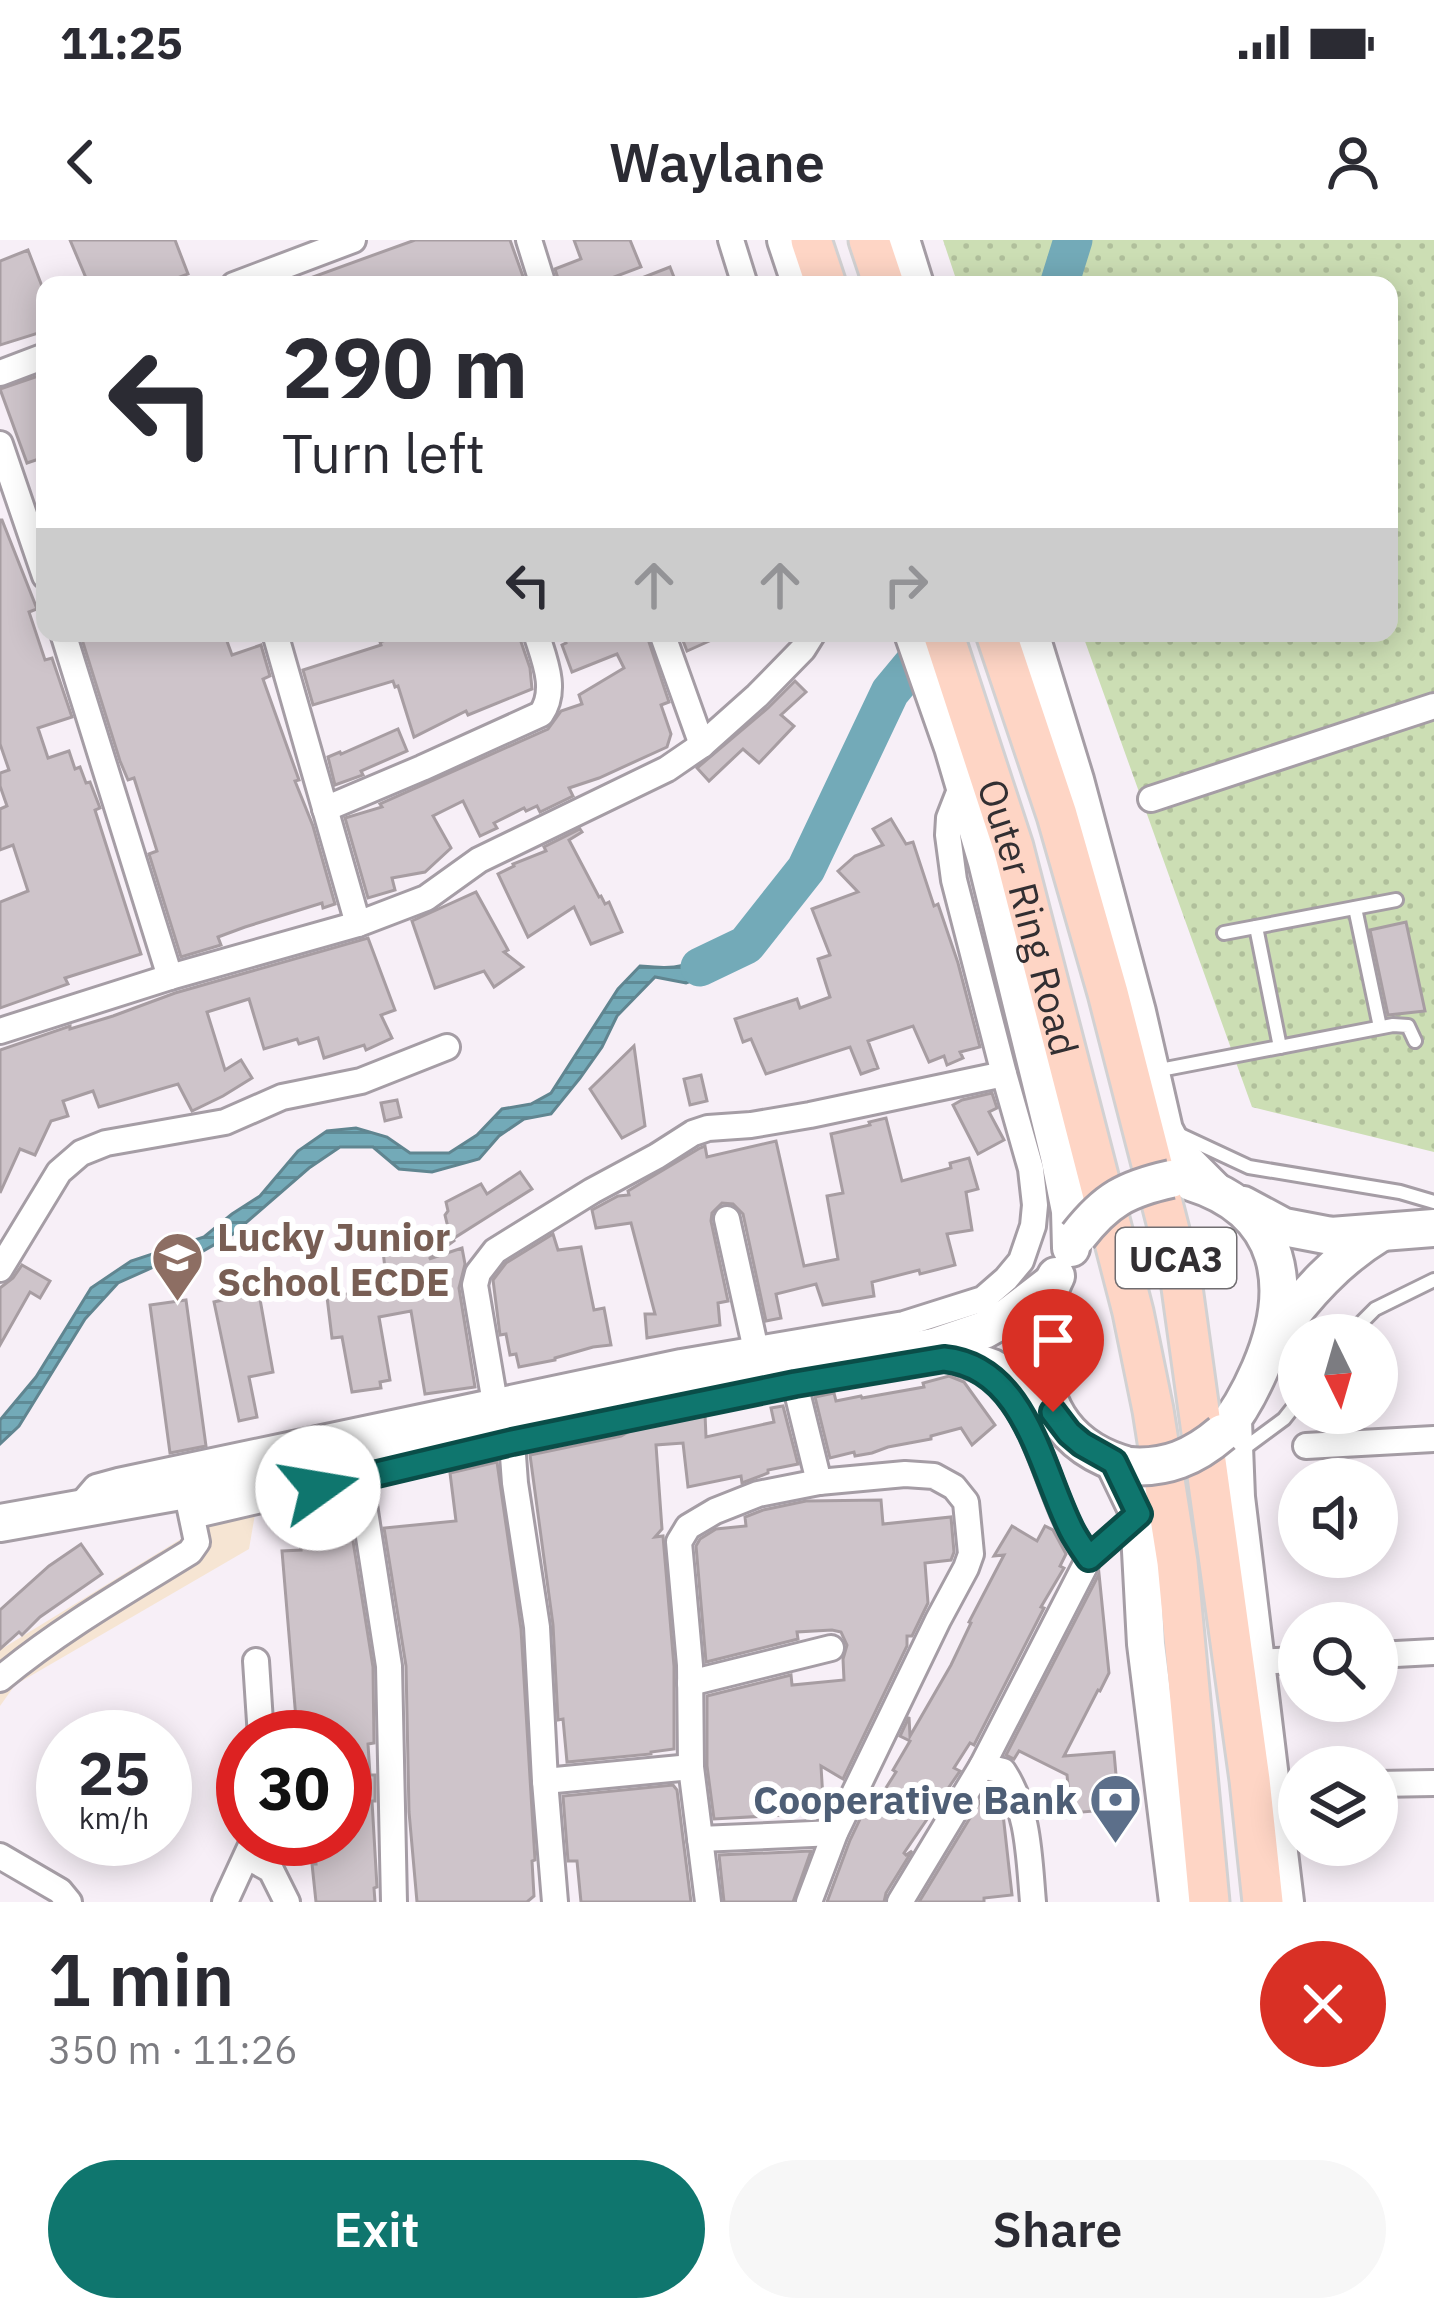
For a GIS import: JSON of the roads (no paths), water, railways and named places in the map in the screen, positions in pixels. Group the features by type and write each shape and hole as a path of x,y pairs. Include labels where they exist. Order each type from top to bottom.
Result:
{"main road":[{"path":"786,240 797,276"},
{"path":"811,240 823,276"},
{"path":"869,240 881,276"},
{"path":"901,240 912,276"},
{"name":"UCA3","path":"918,642 951,700"},
{"name":"Outer Ring Road","path":"945,642 963,782 1046,1098 1074,1242"},
{"name":"Outer Ring Road","path":"999,642 1070,860 1131,1074 1180,1273 1263,1902"},
{"name":"Outer Ring Road","path":"1033,642 1075,780 1164,1130 1175,1150 1257,1226 1279,1271 1274,1338 1229,1436"},
{"name":"Outer Ring Road","path":"951,700 1013,848 1133,1312 1177,1562 1209,1902"},
{"path":"1278,1761 1255,1663 1229,1436 1164,1466 1122,1464 1069,1433 1047,1398 1041,1370 1044,1311 1052,1283 1074,1242 1114,1198 1171,1179 1192,1182 1307,1234 1434,1228"},
{"path":"1274,1338 1327,1274 1380,1233"},
{"path":"0,1523 79,1508 189,1503 482,1427 934,1347 984,1330 1052,1283"},
{"path":"934,1347 992,1368 1047,1398"},
{"path":"1122,1464 1139,1514 1146,1644 1178,1902"},
{"path":"1285,1866 1285,1902"}],"street":[{"path":"258,276 353,240"},
{"path":"529,240 541,276"},
{"path":"731,240 742,276"},
{"path":"0,374 36,360"},
{"path":"0,444 36,545"},
{"path":"66,642 170,977"},
{"path":"278,642 358,924"},
{"path":"325,808 541,714 550,693 539,642"},
{"path":"665,642 702,746"},
{"path":"0,1031 358,924 426,898 478,860 667,769 702,746 807,642"},
{"path":"1151,799 1434,706"},
{"path":"79,1508 96,1487 118,1480 682,1362 904,1324 983,1299 1021,1262 1035,1205 1031,1169 954,880 949,818 963,782"},
{"path":"0,1269 59,1172 94,1146 225,1122 282,1097 362,1081 447,1047"},
{"path":"495,1403 475,1285 495,1251 702,1129 810,1115 1004,1074"},
{"path":"727,1219 756,1350"},
{"path":"0,1679 78,1620 190,1552 196,1542 189,1503 360,1478 795,1384 944,1359 963,1361 984,1372 1007,1394 1089,1558"},
{"path":"795,1384 819,1482"},
{"path":"1306,1446 1434,1439"},
{"path":"512,1442 537,1627 555,1902"},
{"path":"708,1902 691,1767 680,1542 688,1527 758,1494 819,1482 934,1476 954,1487 966,1502 971,1554 836,1833 809,1902"},
{"path":"360,1478 389,1666 394,1902"},
{"path":"900,1902 982,1766 1089,1558 1139,1514"},
{"path":"690,1683 831,1648"},
{"path":"1398,1654 1434,1652"},
{"path":"256,1661 259,1710"},
{"path":"1255,1663 1278,1661"},
{"path":"982,1766 1003,1772 1014,1789 1028,1835 1033,1902"},
{"path":"545,1781 691,1767"},
{"path":"1398,1784 1434,1783"},
{"path":"700,1839 836,1833"},
{"path":"0,1856 60,1891 69,1902"},
{"path":"225,1902 242,1866"},
{"path":"268,1866 287,1902"}],"lane":[{"path":"1224,933 1396,900"},
{"path":"1355,908 1380,1027"},
{"path":"1256,927 1280,1047"},
{"path":"1151,1072 1380,1027 1408,1026 1415,1041"},
{"path":"1164,1130 1249,1167 1434,1202"},
{"path":"1370,1314 1434,1280"},
{"path":"1229,1436 1278,1421"}],"water":[{"path":"716,941 746,945 721,971 686,983 655,977 617,1016 602,1047 551,1114 524,1119 499,1136 479,1159 432,1172 399,1169 373,1147 340,1147 233,1234 196,1255 118,1283 85,1319 19,1426 0,1444 0,1420 36,1377 91,1288 131,1261 204,1237 260,1196 298,1151 327,1131 356,1128 387,1137 410,1153 449,1153 477,1135 502,1109 531,1104 551,1093 618,989 640,966 682,966 699,958"}],"waterway":[{"path":"1062,276 1073,240"},
{"path":"700,967 746,945 806,869 890,692 932,642"}],"place":[{"name":"Lucky Junior School ECDE","path":"178,1304"},
{"name":"Cooperative Bank","path":"1116,1845"}]}
